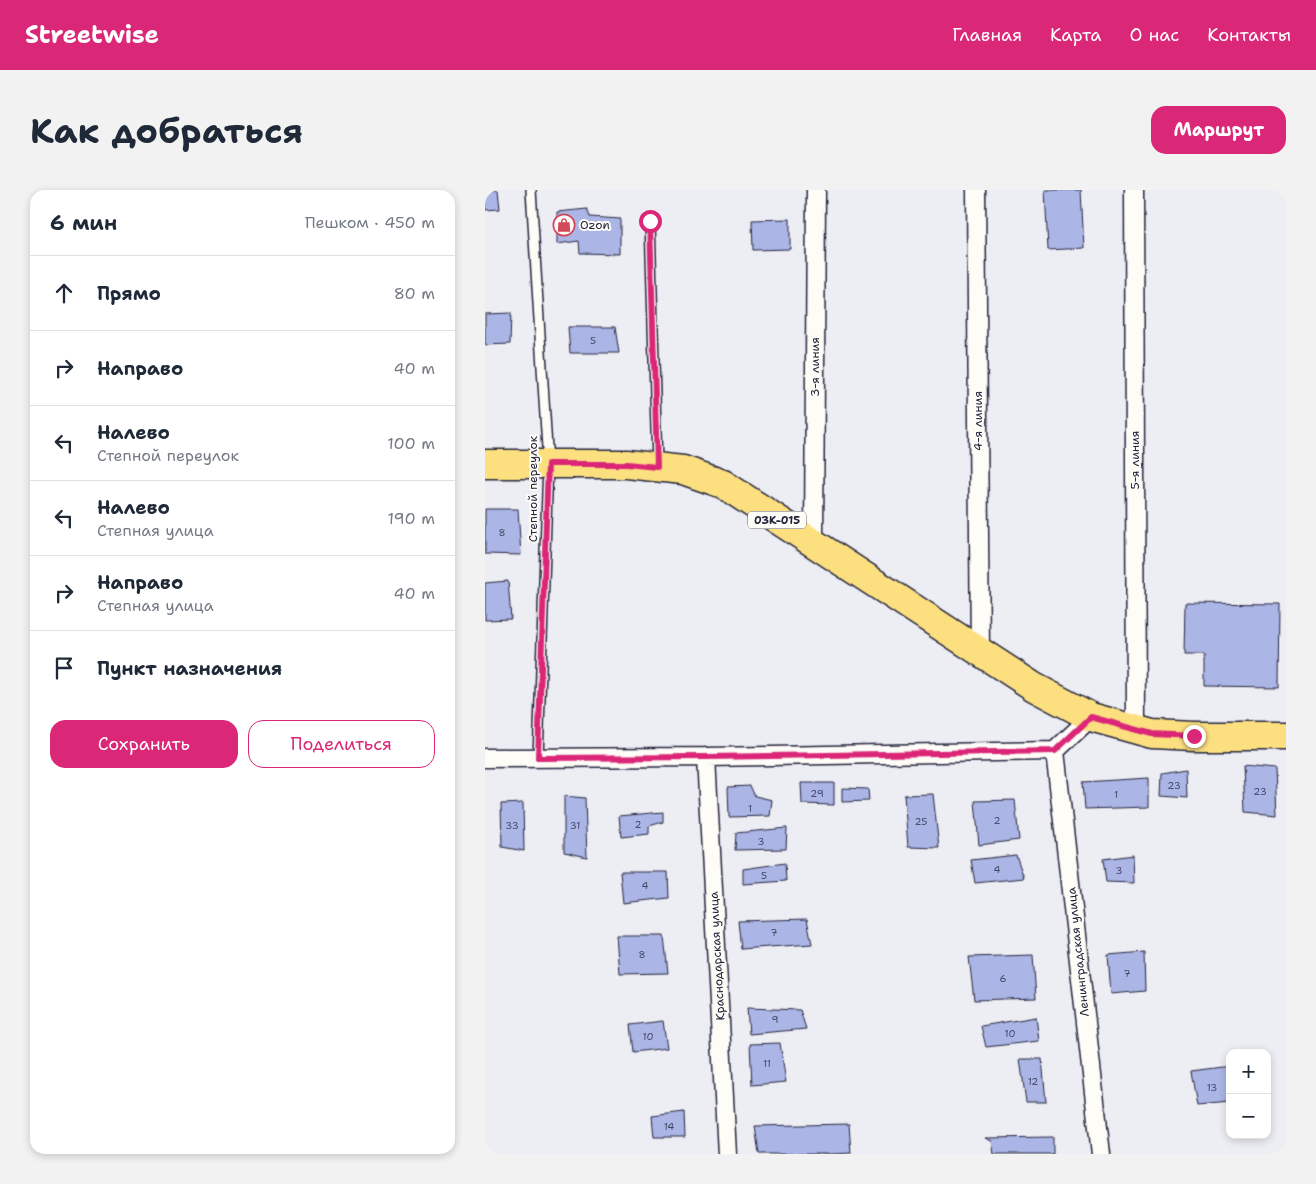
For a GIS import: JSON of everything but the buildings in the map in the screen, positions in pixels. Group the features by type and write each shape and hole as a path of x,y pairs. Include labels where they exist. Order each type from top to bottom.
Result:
{"main road":[{"name":"03К-015","path":"485,464 626,464 683,470 723,484 1034,687 1091,717 1152,734 1286,736"}],"street":[{"name":"3-я линия","path":"814,544 815,190"},
{"name":"4-я линия","path":"976,190 980,651"},
{"name":"5-я линия","path":"1134,190 1135,729"},
{"path":"485,758 706,757 1055,751 1091,717"},
{"name":"Ленинградская улица","path":"1055,751 1101,1154"},
{"name":"Краснодарская улица","path":"706,757 727,1154"}],"lane":[{"name":"Степной переулок","path":"531,190 548,464 538,758"},
{"path":"650,221 657,467"}],"place":[{"name":"Ozon","path":"564,225"}],"route":[{"path":"650,221 657,467 626,464 548,464 538,758 1055,751 1091,717 1152,734 1194,736"}]}
